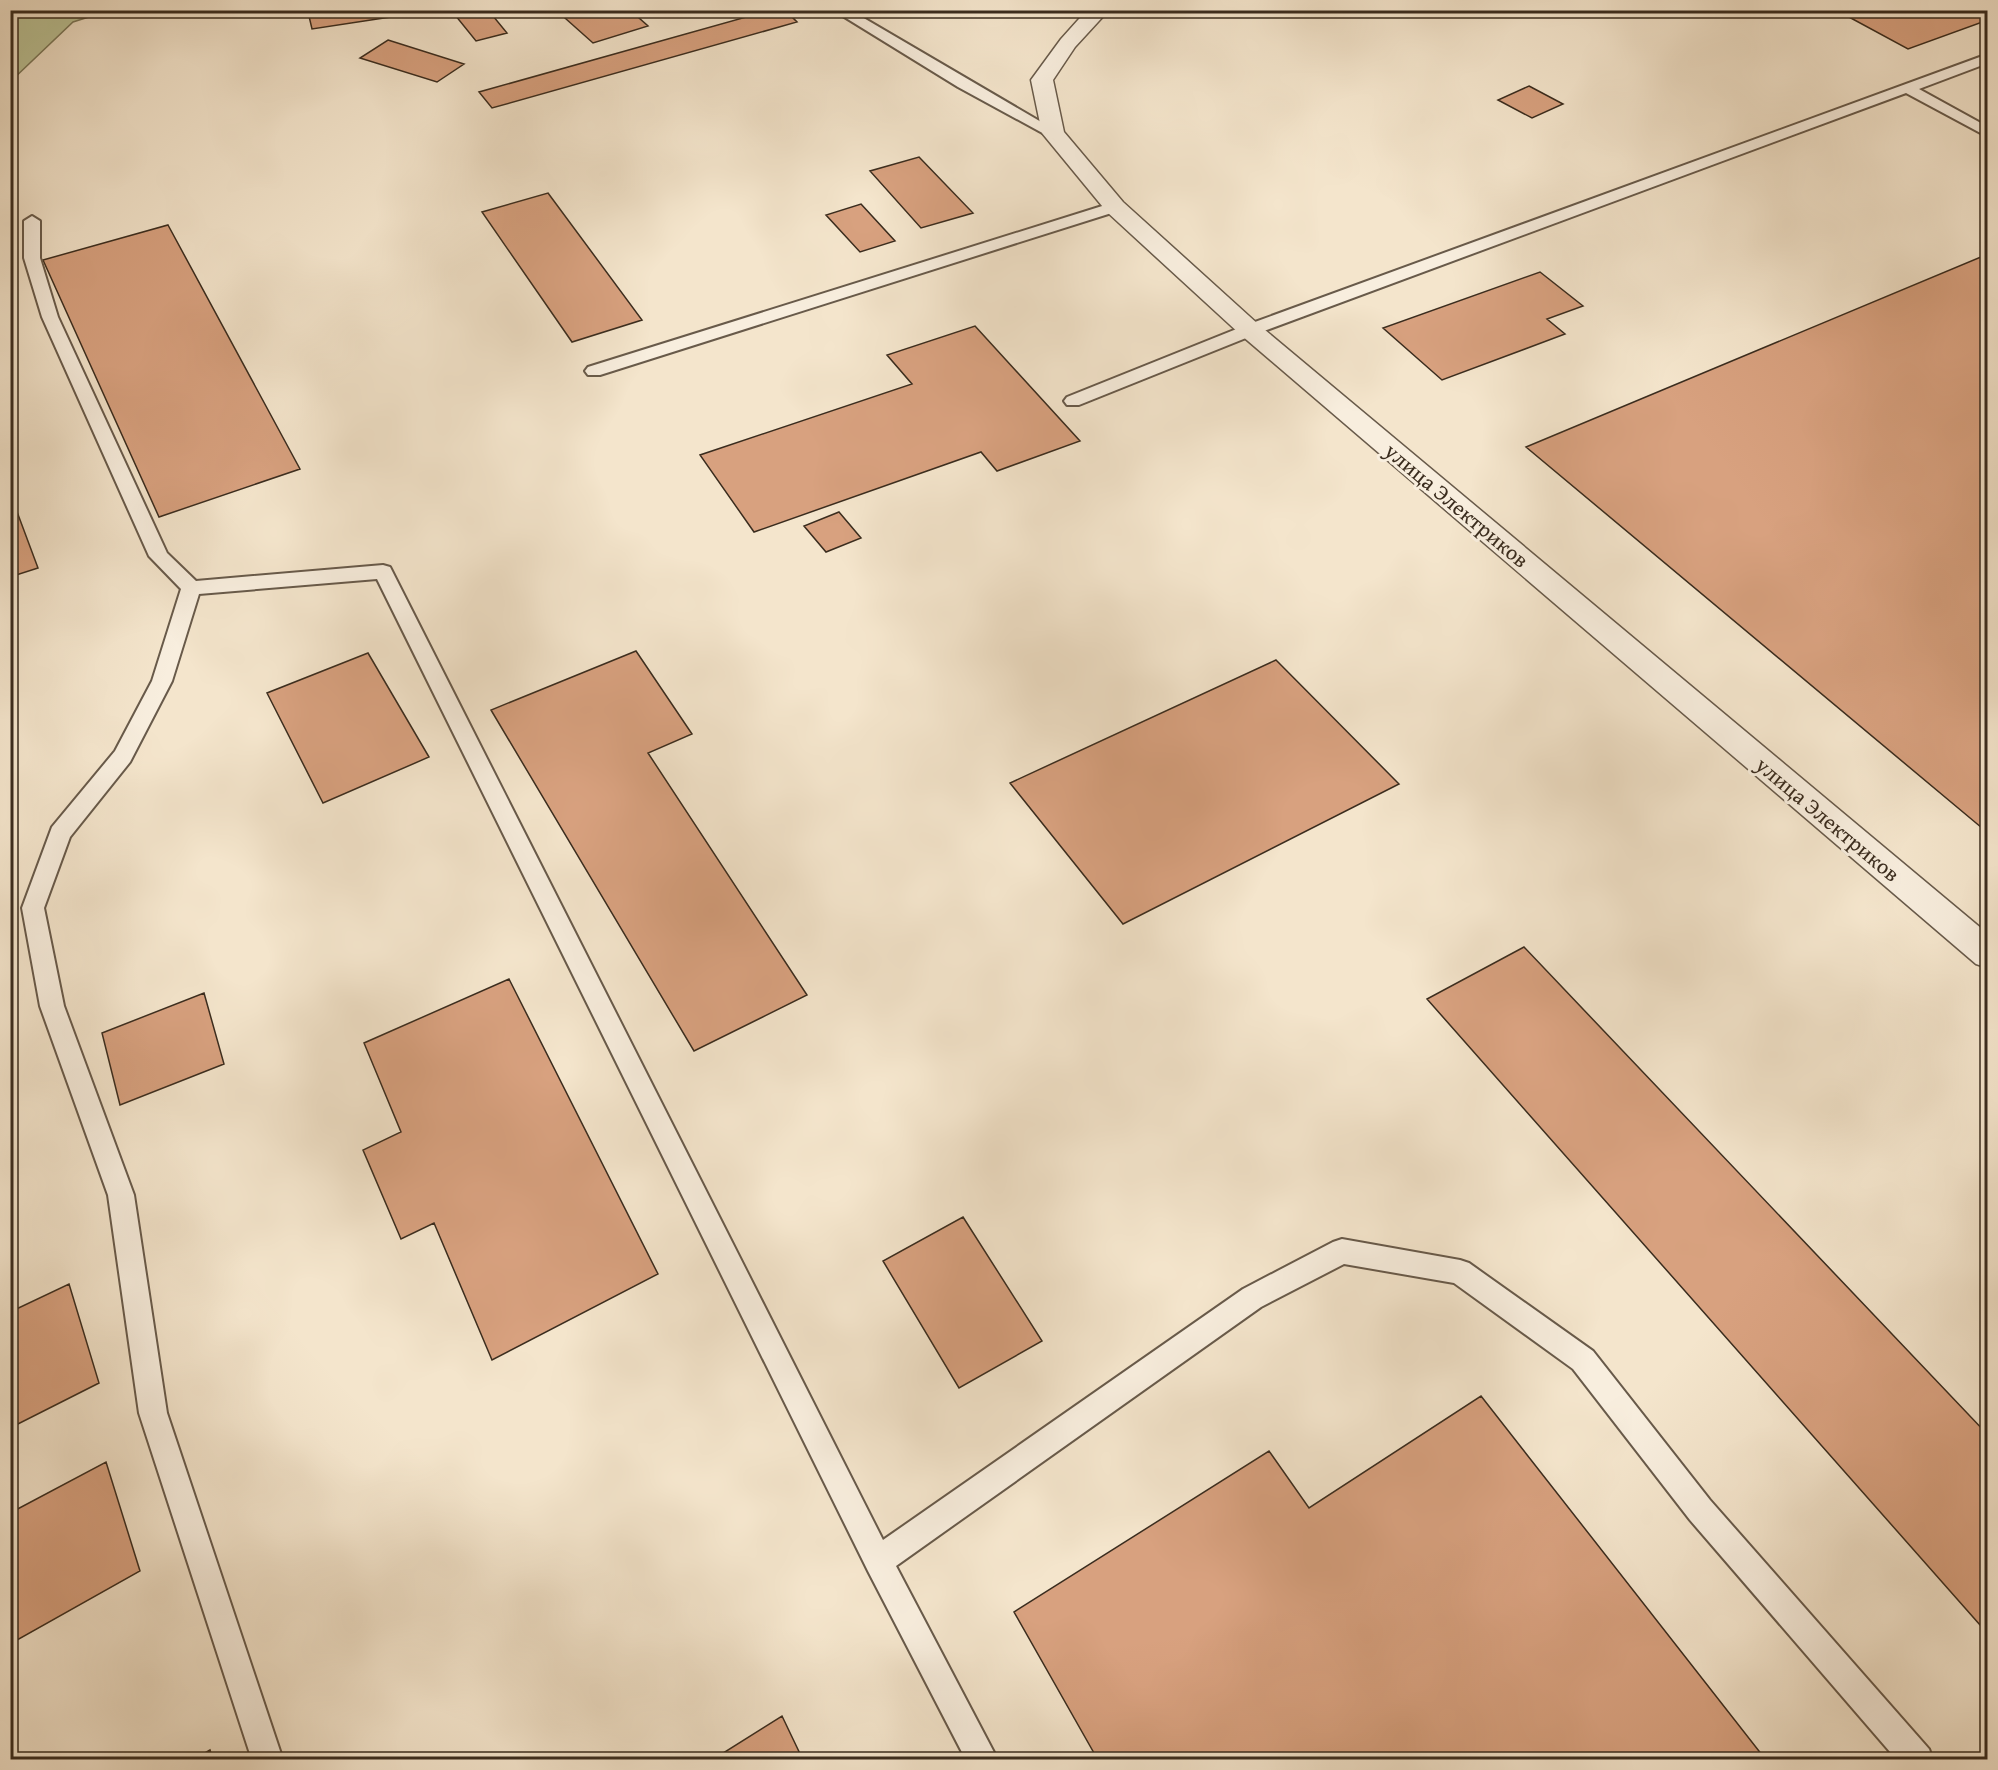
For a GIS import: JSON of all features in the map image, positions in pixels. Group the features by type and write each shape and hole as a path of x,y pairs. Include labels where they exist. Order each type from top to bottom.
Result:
{"street":[{"name":"улица Электриков","path":"1099,10 1068,42 1042,81 1053,133 1115,207 1250,330 1988,954"}],"lane":[{"path":"839,10 1053,133"},
{"path":"1073,401 1250,330 1988,58"},
{"path":"1907,88 1988,134"},
{"path":"594,371 1115,207"},
{"path":"32,221 32,258 50,316 159,556 191,588 383,572 476,762 878,1561 982,1760"},
{"path":"191,588 162,681 123,756 60,833 33,908 52,1006 120,1195 153,1413 268,1760"},
{"path":"878,1561 1252,1298 1342,1251 1460,1272 1583,1360 1700,1510 1918,1760"}],"green space":[{"path":"11,10 108,11 73,22 11,81"}],"building":[{"path":"315,10 423,10 423,12 312,29 308,12"},
{"path":"451,10 516,10 493,16 507,33 476,41"},
{"path":"556,10 630,10 648,26 593,43"},
{"path":"682,10 708,10 689,17"},
{"path":"771,10 785,10 797,22 492,108 479,92"},
{"path":"1836,10 1982,10 1988,13 1988,20 1908,49"},
{"path":"388,40 464,64 437,82 360,58"},
{"path":"1529,86 1563,104 1532,118 1498,100"},
{"path":"919,157 973,213 921,228 870,171"},
{"path":"548,193 642,320 572,342 482,212"},
{"path":"861,204 895,241 860,252 826,215"},
{"path":"168,225 300,469 159,517 43,260"},
{"path":"1988,254 1988,833 1526,447"},
{"path":"1540,272 1583,306 1547,319 1565,334 1442,380 1383,328"},
{"path":"975,326 1080,441 997,471 981,452 754,532 700,455 912,384 887,355"},
{"path":"10,493 38,568 10,577"},
{"path":"839,512 861,538 826,552 804,526"},
{"path":"636,651 692,734 648,753 807,995 694,1051 491,710"},
{"path":"368,653 429,757 323,803 267,693"},
{"path":"1276,660 1399,784 1123,924 1010,783"},
{"path":"1524,947 1988,1435 1988,1634 1427,999"},
{"path":"509,979 658,1274 492,1360 434,1223 401,1239 363,1150 401,1132 364,1043"},
{"path":"204,993 224,1064 120,1105 102,1033"},
{"path":"963,1217 1042,1341 959,1388 883,1261"},
{"path":"69,1284 99,1383 10,1428 10,1312"},
{"path":"1481,1396 1766,1760 1483,1760 1481,1757 1477,1760 1098,1760 1014,1612 1269,1451 1309,1508"},
{"path":"106,1462 140,1571 10,1644 10,1513"},
{"path":"782,1716 803,1760 712,1760"},
{"path":"210,1750 213,1760 193,1760"}]}
